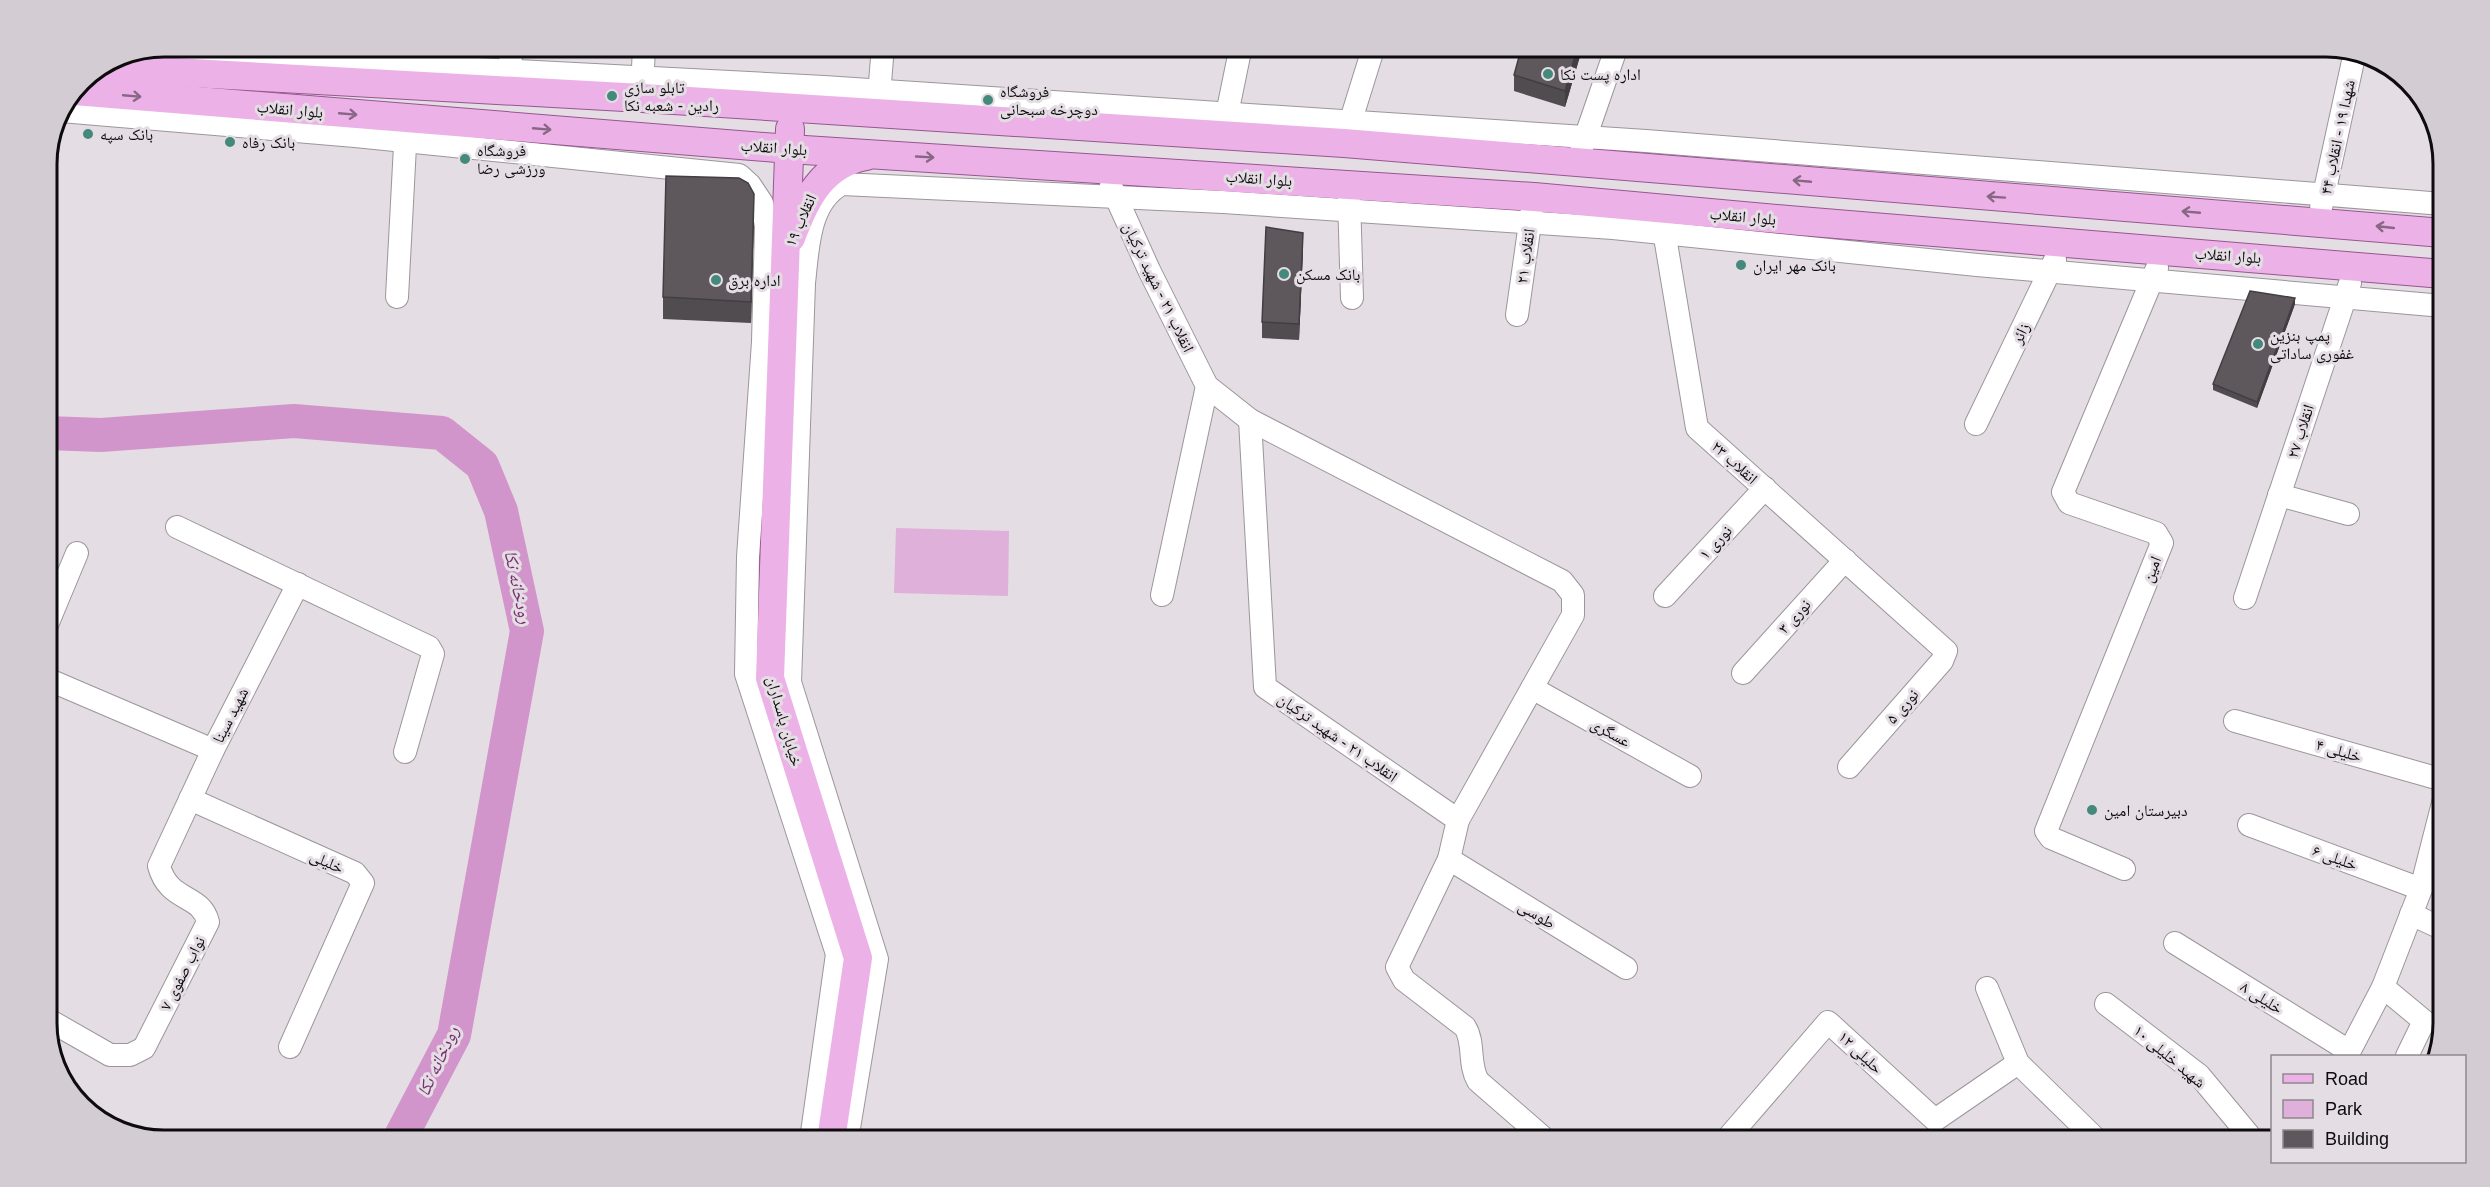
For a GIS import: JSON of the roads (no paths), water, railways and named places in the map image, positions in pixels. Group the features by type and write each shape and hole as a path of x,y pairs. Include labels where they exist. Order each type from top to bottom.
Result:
{"main road":[{"name":"بلوار انقلاب","path":"122,66 217,58 416,66 507,80 642,88 791,108 878,103 1581,149 1938,193 2321,208 2433,231"},
{"name":"بلوار انقلاب","path":"85,93 406,130 789,149 1103,168 1348,197 1663,221 1939,232 2433,273"},
{"name":"انقلاب ۱۹","path":"785,254 791,108"},
{"name":"انقلاب ۱۹","path":"785,254 807,197 813,189 840,164 853,158 876,154"},
{"path":"1938,193 1947,201 1951,212 1948,224 1939,232"},
{"name":"خیابان پاسداران","path":"785,254 770,678 858,958 832,1130"}],"street":[{"path":"507,80 511,57"},
{"path":"643,57 642,88 878,103 1227,114 1347,133 1371,57"},
{"path":"878,103 882,57"},
{"path":"1227,114 1238,57"},
{"path":"1613,57 1581,149 2321,208 2433,204"},
{"name":"شهدا ۱۹ - انقلاب ۴۴","path":"2321,208 2353,61"},
{"path":"71,112 406,130 739,175 750,185 762,203 766,226 763,342 748,557 746,674 837,954 812,1130"},
{"path":"397,297 406,130"},
{"name":"انقلاب ۲۱ - شهید ترکیان","path":"1103,168 1207,386 1250,420 1264,687 1458,820"},
{"path":"849,1130 877,959 790,682 804,283 810,233 820,204 827,195 842,184 1116,197 1348,197 1352,298"},
{"name":"انقلاب ۲۱","path":"1517,315 1532,210"},
{"path":"1663,221 2049,271 2433,305"},
{"name":"انقلاب ۲۳","path":"1663,221 1697,428 1938,645"},
{"name":"زائر","path":"1976,424 2063,242"},
{"name":"امین","path":"2124,869 2051,838 2046,831 2162,543 2156,533 2069,503 2063,492 2165,250"},
{"name":"انقلاب ۲۷","path":"2245,598 2356,265"},
{"path":"1162,595 1207,386"},
{"path":"1250,420 1562,581 1573,595 1573,615 1458,820 1449,860 1397,967 1400,976 1465,1027 1469,1033 1473,1072 1478,1081 1534,1130"},
{"name":"نوری ۱","path":"1665,596 1765,488"},
{"path":"2279,495 2348,514"},
{"path":"177,527 429,647 433,654 405,752"},
{"path":"57,601 77,553"},
{"name":"نوری ۳","path":"1743,673 1845,560"},
{"name":"شهید سینا","path":"57,683 213,750 298,584"},
{"name":"نوری ۵","path":"1849,767 1942,661 1946,651 1938,645"},
{"name":"عسگری","path":"1533,688 1690,776"},
{"name":"خلیلی ۴","path":"2235,721 2433,777"},
{"name":"نواب صفوی ۷","path":"57,1025 110,1055 130,1055 144,1048 208,922 201,907 169,888 163,880 159,866 213,750"},
{"name":"خلیلی","path":"190,799 355,873 361,878 363,883 290,1047"},
{"name":"خلیلی ۶","path":"2249,825 2421,889"},
{"path":"2348,1054 2383,987 2421,889 2433,844"},
{"name":"طوسی","path":"1449,860 1626,968"},
{"path":"2411,914 2433,924"},
{"name":"خلیلی ۸","path":"2175,943 2348,1054"},
{"path":"2383,987 2424,1021 2407,1055"},
{"path":"1987,988 2018,1063 2087,1130"},
{"name":"شهید خلیلی ۱۰","path":"2106,1004 2199,1075 2245,1130"},
{"name":"حلیلی ۱۲","path":"1735,1130 1828,1022 1935,1120 2018,1063"}],"waterway":[{"name":"رودخانه نکا","path":"57,433 101,435 294,421 442,433 482,465 501,511 527,631 454,1035 404,1130"}],"place":[{"name":"اداره پست نکا","path":"1548,74"},
{"name":"تابلو سازی رادین - شعبه نکا","path":"612,96"},
{"name":"فروشگاه دوچرخه سبحانی","path":"988,100"},
{"name":"بانک سپه","path":"88,134"},
{"name":"بانک رفاه","path":"230,142"},
{"name":"فروشگاه ورزشی رضا","path":"465,159"},
{"name":"بانک مهر ایران","path":"1741,265"},
{"name":"بانک مسکن","path":"1284,274"},
{"name":"اداره برق","path":"716,280"},
{"name":"پمپ بنزین غفوری ساداتی","path":"2258,344"},
{"name":"دبیرستان امین","path":"2092,810"}]}
